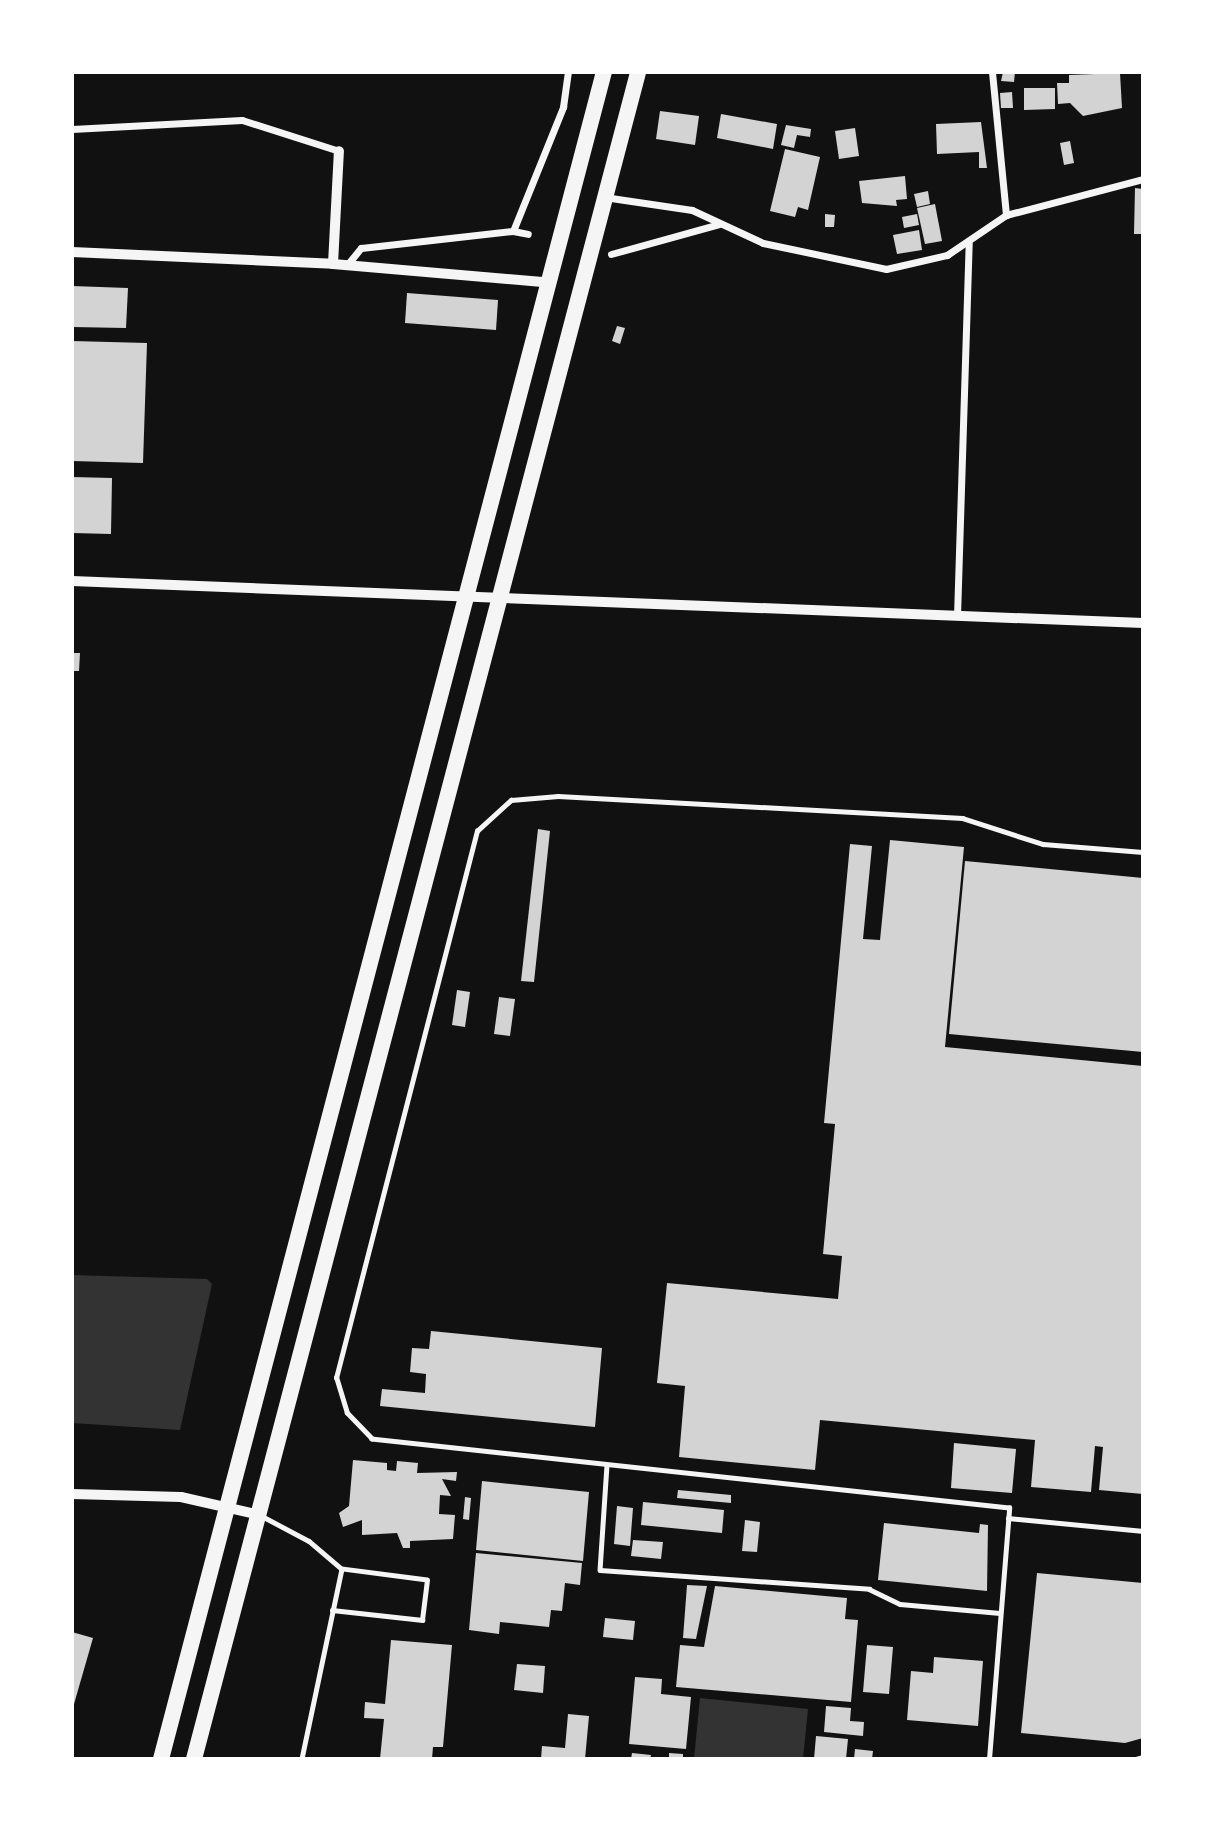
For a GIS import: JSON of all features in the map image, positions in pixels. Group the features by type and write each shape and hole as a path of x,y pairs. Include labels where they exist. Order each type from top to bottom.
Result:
{"highway":[{"path":"161,1759 545,282 604,72"},
{"path":"194,1759 260,1515 496,598 638,72"}],"street":[{"path":"513,231 563,107 568,72"},
{"path":"992,72 1006,215"},
{"path":"72,129 111,122 243,120 339,151 333,264"},
{"path":"603,197 692,210 763,243 886,269 926,264 969,243 1006,215 1143,179"},
{"path":"611,254 719,224"},
{"path":"347,265 361,248 513,231 528,234"},
{"path":"957,615 969,243"},
{"path":"72,252 333,264 545,282"},
{"path":"72,581 1143,623"},
{"path":"72,1494 228,1504 260,1515"}],"lane":[{"path":"989,1759 1009,1508 372,1440 347,1413 336,1378 477,831 511,800 558,796 962,818 1043,844 1143,852"},
{"path":"607,1465 600,1570 869,1589 900,1604 1000,1613"},
{"path":"260,1515 309,1541 342,1569 427,1580 422,1620 332,1610"},
{"path":"1008,1518 1143,1531"},
{"path":"302,1759 342,1569"},
{"path":"1136,1759 1143,1757"}],"shaded area":[{"path":"72,1275 207,1279 212,1284 180,1430 72,1423"},
{"path":"700,1698 808,1709 803,1759 694,1759"}],"building":[{"path":"1003,72 1015,72 1014,82 1001,81"},
{"path":"1120,73 1122,108 1083,116 1070,103 1058,104 1057,83 1069,83 1069,75"},
{"path":"1024,88 1055,88 1055,109 1024,110"},
{"path":"1012,92 1013,108 1001,108 1000,93"},
{"path":"660,111 699,116 695,145 656,139"},
{"path":"721,114 777,124 773,149 717,138"},
{"path":"981,122 987,168 979,168 979,152 937,154 936,124"},
{"path":"786,125 811,129 810,137 797,135 794,148 781,145"},
{"path":"855,128 859,156 839,159 835,131"},
{"path":"1070,141 1074,163 1064,165 1060,143"},
{"path":"785,149 820,157 808,210 798,207 795,217 770,211"},
{"path":"905,176 907,199 896,200 897,206 862,203 859,181"},
{"path":"1135,188 1143,189 1143,234 1134,234"},
{"path":"928,191 930,204 917,207 914,194"},
{"path":"935,204 942,241 925,244 917,208"},
{"path":"825,214 835,215 834,227 825,227"},
{"path":"917,214 919,225 904,228 902,217"},
{"path":"919,230 922,250 897,254 893,235"},
{"path":"72,286 128,288 126,328 72,327"},
{"path":"407,293 498,300 496,330 405,323"},
{"path":"617,326 625,328 620,344 612,341"},
{"path":"72,341 147,343 143,463 72,461"},
{"path":"72,477 112,478 111,534 72,533"},
{"path":"72,653 80,653 79,671 72,671"},
{"path":"538,829 550,831 534,982 521,981"},
{"path":"890,840 964,847 945,1047 1143,1066 1143,1494 1099,1490 1103,1447 1095,1446 1091,1492 1031,1487 1035,1440 820,1420 815,1470 679,1457 685,1386 657,1383 667,1283 838,1299 842,1256 823,1254 835,1124 824,1123 850,844 872,846 863,939 880,940"},
{"path":"965,861 1143,878 1143,1052 949,1034"},
{"path":"457,990 470,992 465,1027 452,1025"},
{"path":"499,997 515,999 510,1036 494,1034"},
{"path":"431,1331 602,1348 595,1427 380,1406 382,1389 425,1393 426,1374 410,1372 412,1348 429,1349"},
{"path":"954,1443 1016,1449 1012,1493 951,1488"},
{"path":"353,1460 387,1463 387,1470 396,1471 397,1461 418,1463 417,1473 457,1472 456,1481 442,1479 451,1496 440,1495 439,1514 455,1515 453,1539 410,1541 410,1548 403,1548 397,1533 362,1535 362,1520 343,1527 339,1513 349,1506"},
{"path":"482,1481 589,1492 583,1561 476,1550"},
{"path":"678,1490 731,1495 731,1503 677,1498"},
{"path":"465,1497 471,1498 469,1520 463,1519"},
{"path":"643,1502 724,1510 722,1533 641,1525"},
{"path":"617,1506 633,1508 630,1546 614,1544"},
{"path":"745,1520 760,1522 757,1552 742,1551"},
{"path":"884,1523 979,1533 980,1524 988,1525 987,1591 878,1580"},
{"path":"633,1540 663,1542 661,1559 631,1556"},
{"path":"476,1553 582,1563 580,1585 565,1583 562,1611 551,1610 549,1627 500,1622 499,1634 469,1630"},
{"path":"1037,1573 1143,1583 1143,1738 1125,1743 1021,1733"},
{"path":"687,1585 707,1586 696,1639 683,1638"},
{"path":"715,1586 847,1598 845,1619 858,1620 851,1702 676,1687 680,1645 704,1647"},
{"path":"605,1618 635,1621 633,1640 603,1637"},
{"path":"72,1632 93,1638 72,1711"},
{"path":"391,1640 452,1645 443,1747 433,1747 432,1759 380,1759 384,1719 364,1718 365,1702 385,1704"},
{"path":"867,1645 893,1647 889,1694 863,1692"},
{"path":"934,1657 983,1661 978,1726 907,1720 911,1671 933,1673"},
{"path":"517,1664 545,1666 543,1693 514,1690"},
{"path":"635,1677 662,1679 661,1694 691,1697 686,1749 629,1744"},
{"path":"826,1706 851,1708 850,1721 864,1722 863,1736 824,1732"},
{"path":"568,1714 589,1716 585,1759 541,1759 542,1746 565,1748"},
{"path":"816,1736 848,1739 846,1759 814,1759"},
{"path":"855,1749 873,1751 872,1759 854,1759"},
{"path":"632,1753 651,1755 650,1759 631,1759"},
{"path":"669,1753 683,1754 683,1759 669,1759"}]}
